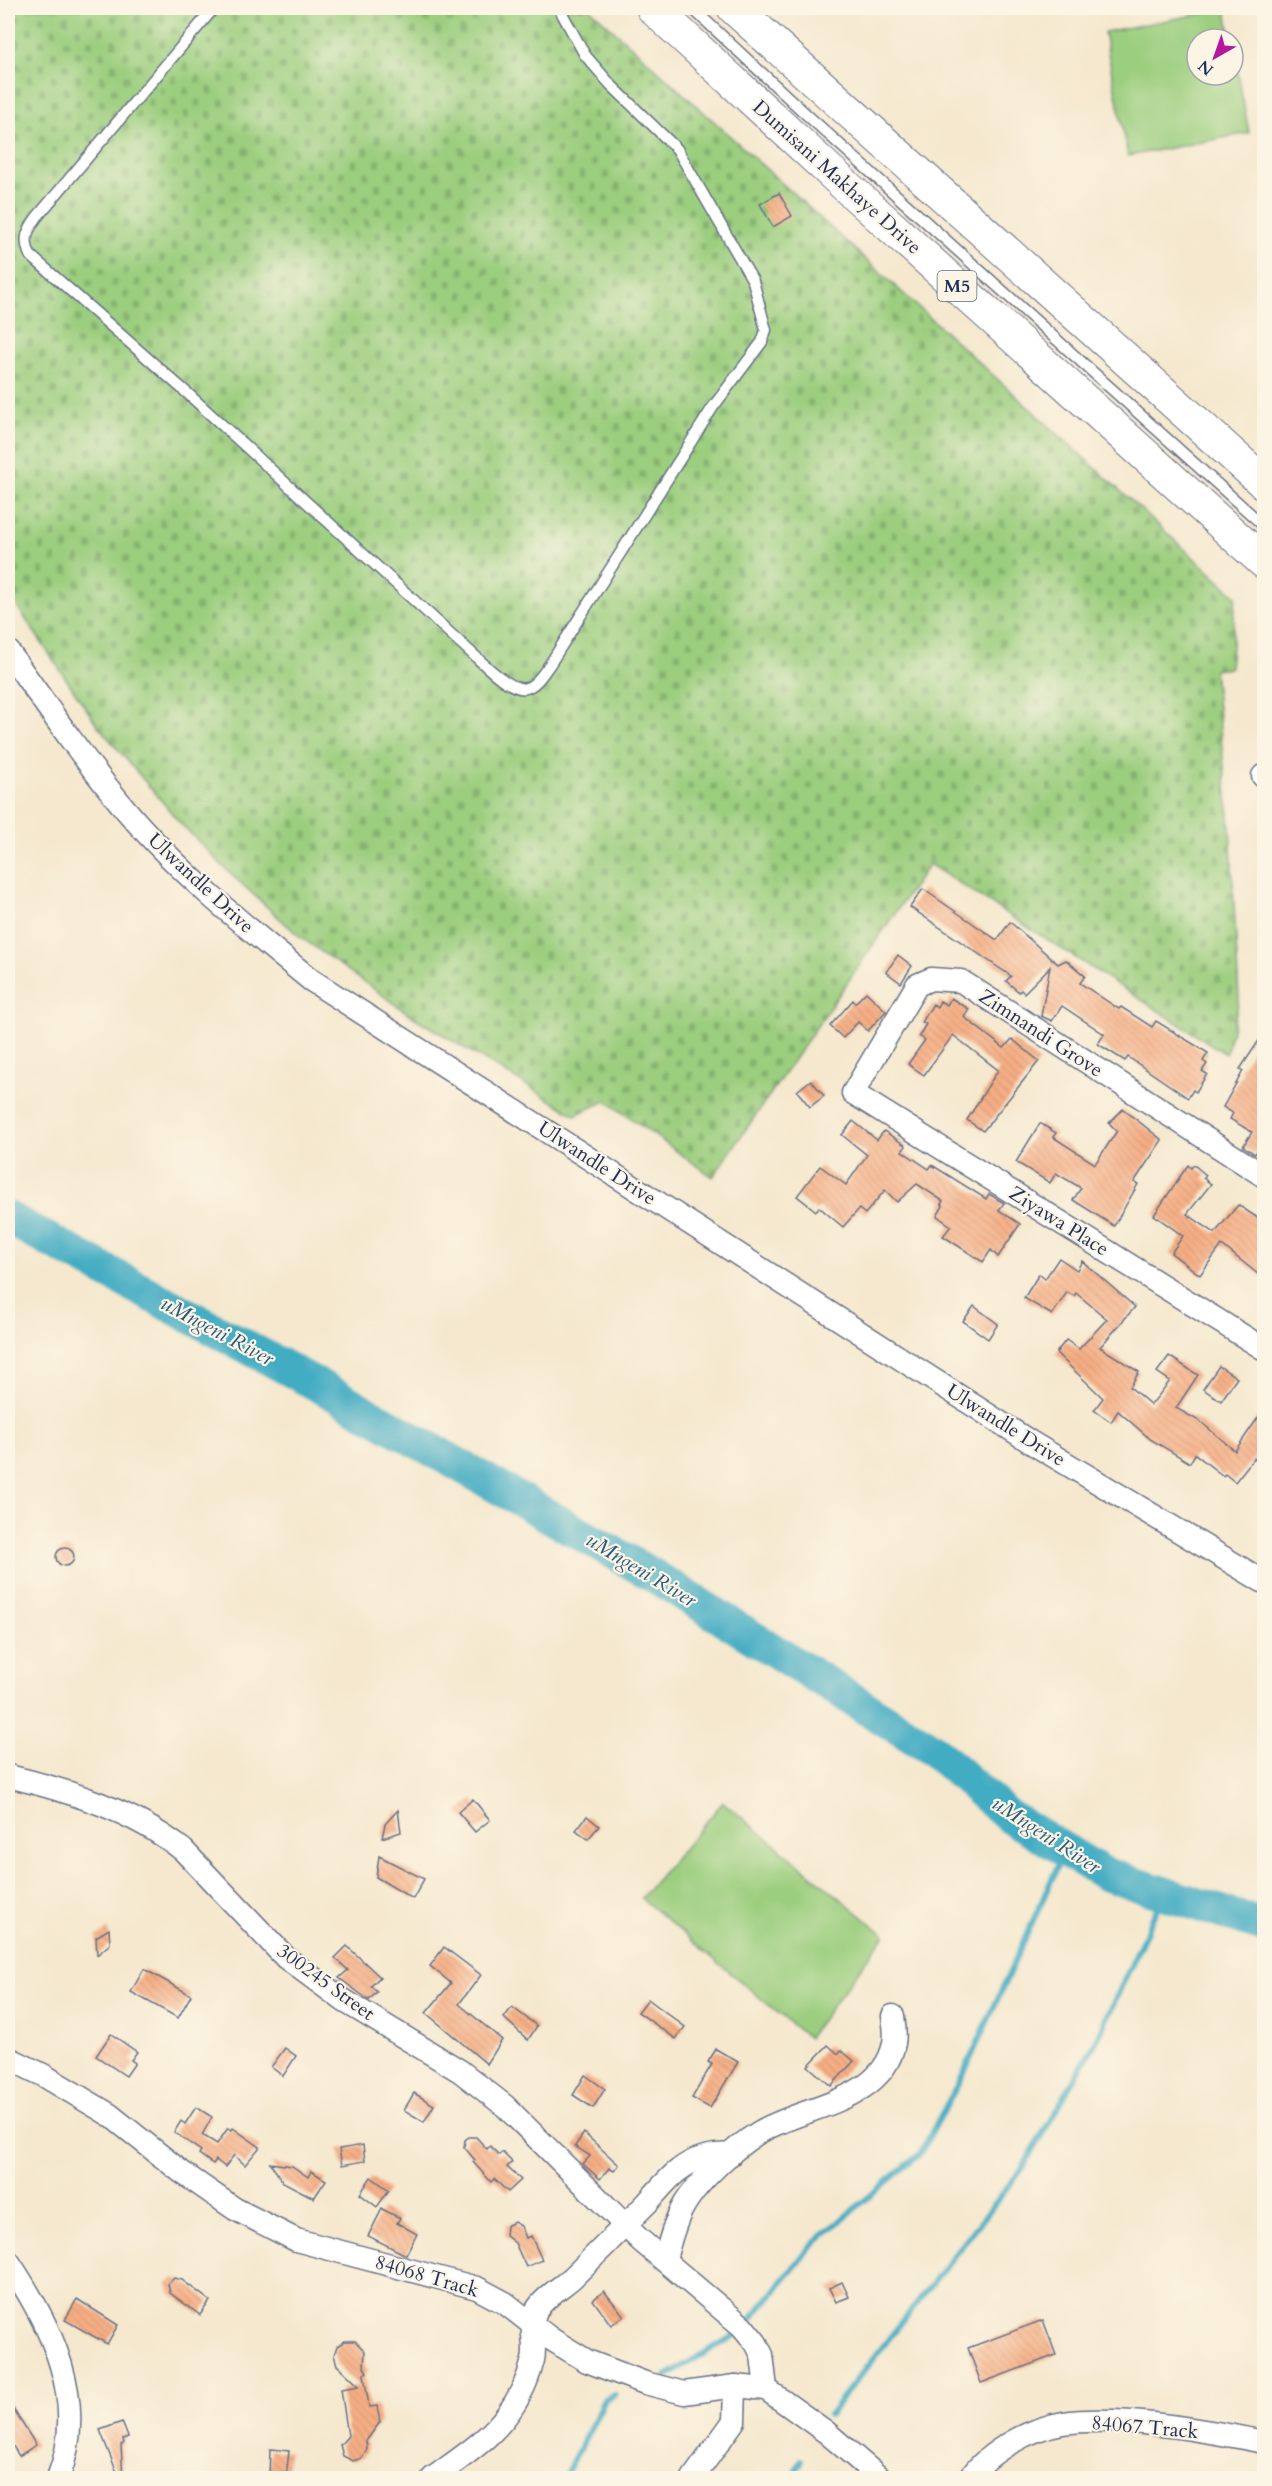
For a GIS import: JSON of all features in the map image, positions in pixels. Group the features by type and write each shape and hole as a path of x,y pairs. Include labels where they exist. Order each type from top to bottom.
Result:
{"main road":[{"name":"Dumisani Makhaye Drive","path":"653,8 1264,562"},
{"path":"734,8 1264,483"}],"street":[{"name":"Ulwandle Drive","path":"8,651 69,738 127,811 183,871 241,923 311,980 1032,1443 1264,1582"},
{"name":"Zimnandi Grove","path":"853,1093 917,985 931,979 961,981 1264,1176"},
{"name":"Ziyawa Place","path":"853,1093 1264,1349"},
{"name":"300245 Street","path":"8,1776 93,1801 127,1815 163,1835 183,1850 286,1958 343,2000 460,2071 506,2106 633,2232 742,2326 756,2343 765,2365 766,2389"},
{"path":"665,2259 684,2206 729,2155 758,2133 862,2088 890,2058 895,2040 893,2016"},
{"name":"84068 Track","path":"8,2058 43,2075 110,2115 180,2171 235,2209 296,2240 477,2288 505,2303 532,2325 587,2361 645,2383 684,2393 735,2386 766,2389"},
{"path":"433,2478 472,2452 495,2432 513,2406 533,2361 536,2346 532,2325 536,2311 542,2303 633,2232 679,2170 710,2155 729,2155"},
{"path":"8,2261 36,2307 62,2363 69,2402 67,2446 58,2478"},
{"path":"693,2478 734,2421 735,2386"},
{"path":"766,2389 826,2432 880,2478"},
{"name":"84067 Track","path":"970,2478 996,2454 1046,2428 1063,2423 1109,2421 1234,2436 1264,2442"}],"lane":[{"path":"214,8 37,216 28,230 25,243 30,255 194,399 476,657 499,677 518,688 525,688 536,682 550,664 713,407 762,342 766,330 753,281 677,149 603,77 585,55 558,8"},
{"path":"692,8 798,107 1264,526"}],"green space":[{"path":"8,8 589,8 1236,596 1230,668 1214,670 1230,825 1239,1000 1226,1054 929,864 713,1177 606,1101 575,1115 412,1016 299,936 233,876 181,824 98,726 8,593"},
{"path":"1226,9 1229,27 1185,27 1185,87 1240,87 1249,133 1128,156 1104,32"},
{"path":"723,1802 885,1935 808,2038 641,1898"}],"building":[{"path":"779,193 792,216 773,227 760,204"},
{"path":"923,889 997,940 1010,922 1058,964 1066,960 1085,976 1080,983 1119,1009 1121,1007 1152,1027 1156,1021 1208,1053 1203,1061 1207,1064 1202,1071 1207,1074 1196,1092 1193,1090 1188,1098 1128,1057 1125,1061 1098,1044 1104,1034 1062,1006 1052,1021 1041,1016 1050,967 1024,993 1021,990 1019,992 1006,981 1011,976 910,907"},
{"path":"898,955 912,966 901,983 886,972"},
{"path":"866,992 886,1011 868,1031 858,1022 843,1038 830,1026 853,1000 855,1003"},
{"path":"951,998 969,1009 964,1017 1004,1048 1012,1039 1039,1061 983,1131 967,1120 998,1070 953,1035 924,1075 908,1064 925,1040 919,1036 926,1024 922,1022 933,1004 937,1007 940,1001 947,1005"},
{"path":"1264,1033 1264,1140 1255,1154 1243,1146 1252,1132 1230,1119 1233,1113 1223,1107 1243,1071 1240,1069"},
{"path":"811,1080 824,1096 810,1107 797,1091"},
{"path":"1123,1109 1162,1140 1134,1182 1138,1184 1114,1226 1073,1200 1081,1188 1056,1173 1050,1183 1016,1162 1040,1123 1056,1133 1053,1137 1095,1164 1117,1131 1109,1123"},
{"path":"853,1121 877,1140 884,1131 906,1146 902,1151 929,1169 932,1165 986,1199 989,1194 1004,1203 999,1210 1020,1224 998,1257 991,1250 983,1262 943,1236 951,1226 937,1216 943,1206 941,1204 943,1201 917,1184 897,1202 885,1190 865,1214 859,1209 843,1227 819,1207 816,1211 797,1196 820,1166 846,1185 867,1155 842,1135"},
{"path":"1188,1165 1191,1168 1194,1165 1206,1175 1203,1178 1211,1184 1187,1214 1215,1233 1238,1205 1264,1222 1264,1279 1222,1245 1200,1275 1171,1253 1183,1236 1154,1215"},
{"path":"1059,1258 1077,1270 1082,1261 1135,1307 1100,1347 1139,1372 1130,1387 1151,1405 1170,1381 1157,1372 1169,1356 1198,1375 1176,1408 1201,1422 1235,1451 1264,1409 1264,1464 1254,1458 1235,1482 1225,1474 1223,1476 1195,1454 1190,1463 1150,1439 1118,1411 1111,1422 1094,1410 1103,1398 1056,1353 1066,1340 1079,1349 1107,1319 1076,1293 1074,1296 1067,1292 1052,1315 1024,1298 1039,1274 1045,1279"},
{"path":"974,1306 998,1324 988,1339 963,1321"},
{"path":"1219,1366 1237,1378 1221,1401 1203,1389"},
{"path":"65,1548 71,1551 74,1557 71,1563 65,1566 59,1563 56,1557 59,1551"},
{"path":"473,1799 490,1820 475,1832 458,1812"},
{"path":"398,1810 401,1832 382,1838 385,1824"},
{"path":"587,1816 599,1826 588,1839 576,1830"},
{"path":"379,1856 424,1879 413,1899 376,1877"},
{"path":"109,1929 110,1944 97,1955 96,1937"},
{"path":"347,1946 380,1977 371,1986 377,1992 369,2000 339,1978 348,1970 335,1958"},
{"path":"444,1947 481,1975 459,2004 502,2040 487,2064 426,2013 451,1983 430,1966"},
{"path":"144,1969 191,1995 178,2018 131,1992"},
{"path":"648,1999 685,2027 676,2039 638,2012"},
{"path":"512,2007 537,2026 528,2040 504,2018"},
{"path":"111,2034 137,2052 131,2060 135,2063 126,2076 96,2056"},
{"path":"828,2045 838,2054 841,2050 854,2061 831,2086 808,2066"},
{"path":"285,2048 296,2056 283,2076 271,2067"},
{"path":"716,2049 738,2062 710,2108 692,2098 712,2064 708,2062"},
{"path":"585,2075 605,2089 593,2108 573,2095"},
{"path":"414,2093 434,2105 424,2122 404,2110"},
{"path":"196,2107 212,2117 202,2135 217,2144 228,2128 231,2131 233,2128 260,2147 245,2165 234,2155 225,2167 216,2160 213,2164 199,2154 201,2151 174,2132 181,2121 185,2124"},
{"path":"584,2133 619,2165 614,2171 609,2168 600,2179 583,2164 590,2156 575,2146"},
{"path":"469,2137 476,2137 487,2149 490,2146 499,2155 502,2152 512,2162 507,2167 521,2180 508,2192 494,2179 491,2182 473,2162 475,2160 464,2147 465,2140"},
{"path":"363,2145 365,2161 342,2165 339,2149"},
{"path":"270,2163 292,2166 308,2177 311,2171 326,2180 314,2198 283,2182"},
{"path":"371,2177 389,2190 377,2207 360,2194"},
{"path":"382,2209 400,2218 397,2223 417,2234 406,2255 368,2236"},
{"path":"514,2222 521,2226 526,2238 531,2236 542,2260 526,2267 515,2243 505,2235 506,2226"},
{"path":"174,2278 182,2280 210,2301 200,2315 170,2293 168,2284"},
{"path":"842,2282 849,2297 836,2302 829,2288"},
{"path":"604,2291 624,2316 611,2325 593,2300"},
{"path":"77,2299 118,2325 107,2344 65,2320"},
{"path":"1043,2320 1056,2355 981,2383 968,2348"},
{"path":"345,2341 355,2341 365,2351 364,2367 367,2372 364,2374 369,2407 377,2406 380,2422 366,2441 367,2449 362,2458 353,2461 343,2456 340,2445 348,2436 341,2389 359,2386 337,2365 334,2355 337,2346"},
{"path":"8,2401 36,2445 19,2456 8,2438"},
{"path":"122,2422 128,2437 123,2439 124,2443 121,2445 123,2478 119,2478 100,2430"},
{"path":"270,2449 289,2451 286,2478 269,2478"}],"waterway":[{"name":"uMngeni River","path":"8,1218 325,1389 651,1574 932,1749 1008,1816 1105,1874 1264,1926"},
{"path":"747,2324 815,2242 920,2154 964,2073 1065,1850"},
{"path":"829,2415 1022,2169 1097,2040 1164,1893"},
{"path":"666,2376 740,2332"},
{"path":"564,2478 605,2400 615,2395"},
{"path":"794,2478 801,2459"}]}
